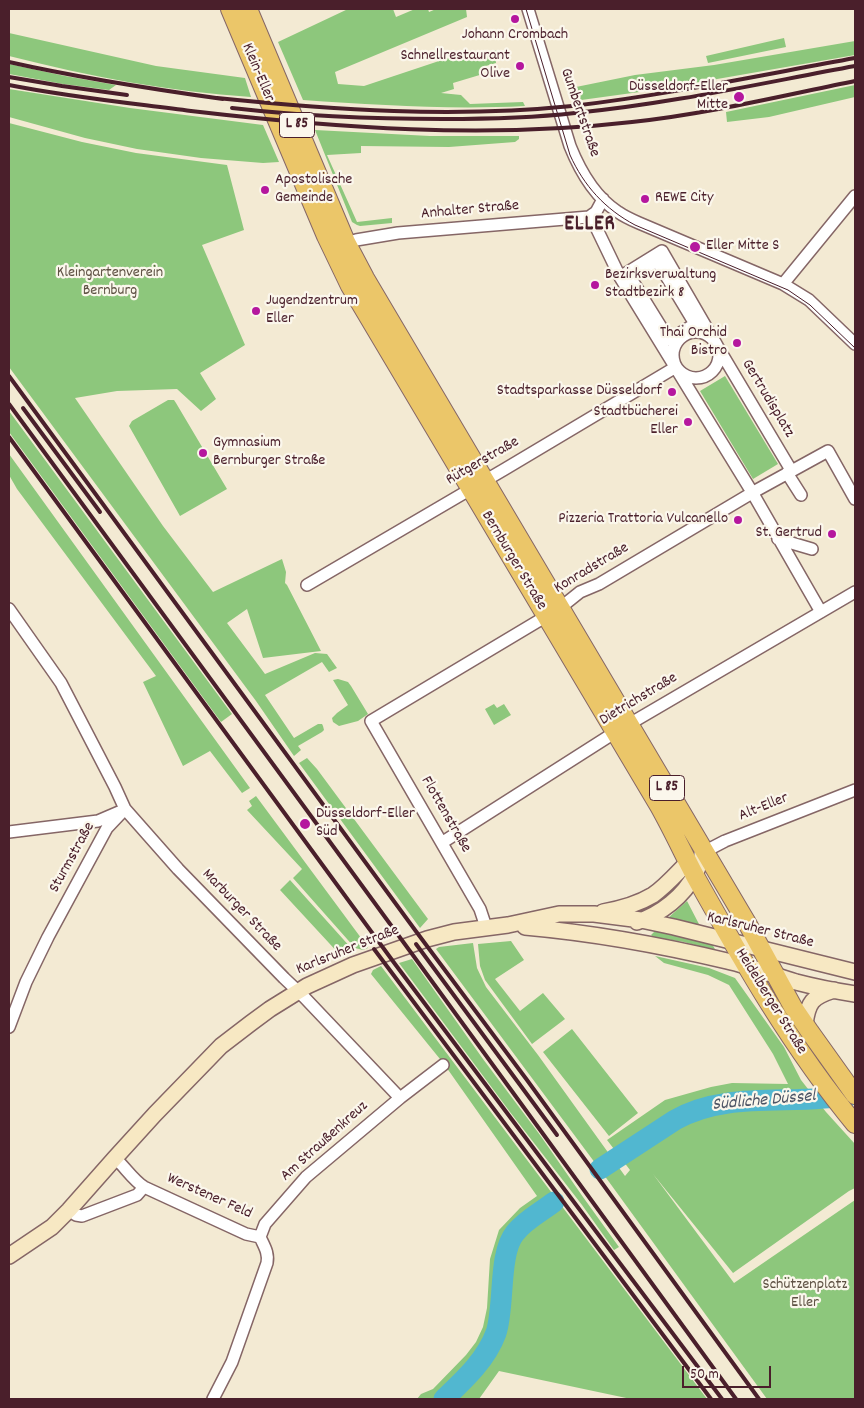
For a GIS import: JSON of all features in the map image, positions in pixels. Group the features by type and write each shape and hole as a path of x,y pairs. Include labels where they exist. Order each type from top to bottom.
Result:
{"main road":[{"name":"Klein-Eller","path":"230,9 339,245"},
{"name":"Klein-Eller","path":"248,9 339,245"},
{"name":"Bernburger Straße","path":"339,245 370,286 478,485 622,729 704,851"},
{"name":"Bernburger Straße","path":"622,729 691,868"},
{"path":"594,914 620,909 653,894 691,868 704,851"},
{"name":"Heidelberger Straße","path":"704,851 805,1024 850,1088"},
{"path":"559,930 618,928 641,920 658,912 684,890 691,868"},
{"name":"Heidelberger Straße","path":"691,868 783,1026 823,1083 855,1124"},
{"name":"Karlsruher Straße","path":"115,1158 221,1046 297,991 353,965 427,939 454,932 508,925 559,914 594,914 641,920 674,927 855,972"},
{"name":"Karlsruher Straße","path":"508,925 559,930 675,949 747,966 797,982 855,994"},
{"path":"805,1024 806,1012 810,1004 820,995 834,990"},
{"path":"9,1256 47,1231 69,1210 115,1158"}],"street":[{"name":"Gumbertstraße","path":"528,9 576,162 593,188 603,199 617,212 640,224 783,284 809,300 855,344"},
{"path":"783,284 855,196"},
{"path":"603,199 593,215 594,223 620,276 752,492 821,612"},
{"name":"Anhalter Straße","path":"339,245 398,233 590,217 593,215"},
{"name":"Gertrudisplatz","path":"620,276 663,248 679,289 716,344 789,471 800,495"},
{"path":"657,261 679,289 695,324 669,340 630,277 657,261"},
{"name":"Gertrudisplatz","path":"698,332 711,338 716,344 718,359 716,366 704,376 696,378 688,376 676,367 673,353 678,340 684,335 698,332"},
{"name":"Rütgerstraße","path":"307,585 676,367"},
{"path":"752,492 828,451 853,490"},
{"name":"Konradstraße","path":"371,721 553,612 580,592 599,584 752,492"},
{"path":"778,539 812,549"},
{"name":"Dietrichstraße","path":"442,842 622,729 855,592"},
{"path":"9,612 61,683 125,809 98,821 9,832"},
{"name":"Flottenstraße","path":"371,721 483,914 486,927"},
{"name":"Alt-Eller","path":"704,851 855,790"},
{"name":"Marburger Straße","path":"125,809 178,869 400,1098"},
{"name":"Sturmstraße","path":"9,1027 26,982 52,929 107,828 125,809"},
{"name":"Am Straußenkreuz","path":"260,1238 265,1224 306,1177 400,1098 443,1065"},
{"name":"Werstener Feld","path":"115,1158 144,1187 246,1234 260,1238"},
{"name":"Werstener Feld","path":"69,1210 76,1215 82,1216 137,1195 144,1187"},
{"path":"213,1399 232,1362 268,1263 267,1251 260,1238"}],"green space":[{"path":"348,9 393,9 396,17 415,9 428,9 429,12 436,9 466,9 467,17 335,72 338,84 364,86 472,50 475,57 496,50 501,58 496,60 496,63 482,67 483,74 453,83 454,89 441,93 461,95 470,104 523,102 525,106 442,107 303,100 278,42"},
{"path":"9,33 156,66 245,78 251,97 221,95 129,82 9,56"},
{"path":"784,38 786,47 708,63 706,56"},
{"path":"855,41 855,55 654,90 574,101 571,92 576,87 635,75 714,65"},
{"path":"9,64 116,85 109,90 9,74"},
{"path":"855,85 855,97 769,117 727,122 726,112"},
{"path":"9,89 130,108 263,125 279,162 263,163 201,158 137,149 85,138 9,117"},
{"name":"Kleingartenverein Bernburg","path":"9,123 82,142 136,153 227,165 244,230 202,245 245,345 200,373 216,399 201,411 177,389 117,391 75,398 163,526 213,592 282,559 286,572 285,583 321,651 263,658 247,609 227,623 265,674 315,653 327,654 337,668 329,672 322,662 265,695 294,738 318,724 323,726 324,730 322,732 298,746 301,750 294,756 256,701 9,367"},
{"path":"315,130 430,136 519,136 519,139 515,142 449,147 361,146 361,153 327,155 357,222 392,218 392,223 360,226 352,222"},
{"path":"725,376 778,464 753,479 700,391"},
{"path":"168,400 174,400 176,403 227,489 180,516 129,426 132,421"},
{"path":"9,411 232,714 221,722 9,432"},
{"path":"9,454 250,788 242,793 210,751 183,766 143,682 156,676 17,489 9,475"},
{"path":"338,679 348,682 368,714 358,721 339,726 333,722 332,718 348,705 333,680"},
{"path":"494,704 497,708 504,704 511,715 494,725 485,709"},
{"path":"307,758 428,919 420,928 299,763"},
{"path":"256,796 368,948 363,950 355,948 293,878 302,869 247,810 252,806 249,801"},
{"path":"290,880 352,951 341,956 280,890"},
{"path":"687,901 700,926 668,918"},
{"path":"656,930 711,942 716,951 684,942 653,937 651,935"},
{"path":"511,941 524,960 495,979 520,1011 543,993 565,1019 532,1044 485,980 480,966 478,944"},
{"name":"Schützenplatz Eller","path":"473,943 477,968 486,987 538,1055 625,1176 630,1170 607,1140 665,1100 732,1083 788,1084 773,1054 729,985 708,975 664,963 655,956 709,968 735,978 784,1047 801,1080 826,1112 855,1144 855,1188 733,1273 653,1174 734,1283 855,1200 855,1399 767,1399 436,949"},
{"path":"412,959 619,1247 614,1250 399,963"},
{"path":"381,966 707,1399 631,1399 499,1371 479,1399 417,1399 421,1394 433,1389 476,1342 483,1327 487,1308 490,1259 499,1230 520,1208 537,1196 444,1064 371,974 373,970"},
{"path":"572,1029 638,1113 609,1136 543,1052"}],"waterway":[{"name":"Südliche Düssel","path":"600,1169 675,1120 695,1111 716,1105 738,1102 829,1098 851,1095"},
{"name":"Südliche Düssel","path":"444,1399 467,1377 492,1343 499,1322 506,1254 515,1233 533,1216 554,1202"}],"tram line":[{"path":"526,9 570,155 582,177 596,196 614,212 635,225 788,290 810,305 855,348"}],"railway":[{"path":"217,98 305,106 394,111 483,112 527,110 643,96 855,58"},
{"path":"9,62 116,83 223,99"},
{"path":"232,108 311,115 390,118 476,119 542,116 680,99 855,66"},
{"path":"9,77 127,95"},
{"path":"9,85 100,100 301,122 411,129 522,130 660,119 855,81"},
{"path":"9,376 527,1080 759,1399"},
{"path":"9,404 736,1399"},
{"path":"23,408 100,512"},
{"path":"9,437 395,964 722,1399"},
{"path":"416,944 557,1135"},
{"path":"374,949 711,1399"}],"place":[{"name":"Johann Crombach","path":"515,19"},
{"name":"Schnellrestaurant Olive","path":"520,66"},
{"name":"Düsseldorf-Eller Mitte","path":"739,97"},
{"name":"Apostolische Gemeinde","path":"265,190"},
{"name":"REWE City","path":"645,199"},
{"name":"Eller Mitte S","path":"695,247"},
{"name":"Bezirksverwaltung Stadtbezirk 8","path":"595,285"},
{"name":"Jugendzentrum Eller","path":"256,311"},
{"name":"Thai Orchid Bistro","path":"737,343"},
{"name":"Stadtsparkasse Düsseldorf","path":"672,392"},
{"name":"Stadtbücherei Eller","path":"688,422"},
{"name":"Gymnasium Bernburger Straße","path":"203,453"},
{"name":"Pizzeria Trattoria Vulcanello","path":"738,520"},
{"name":"St. Gertrud","path":"832,534"},
{"name":"Düsseldorf-Eller Süd","path":"305,824"}],"district":[{"name":"ELLER","path":"590,226"}]}
